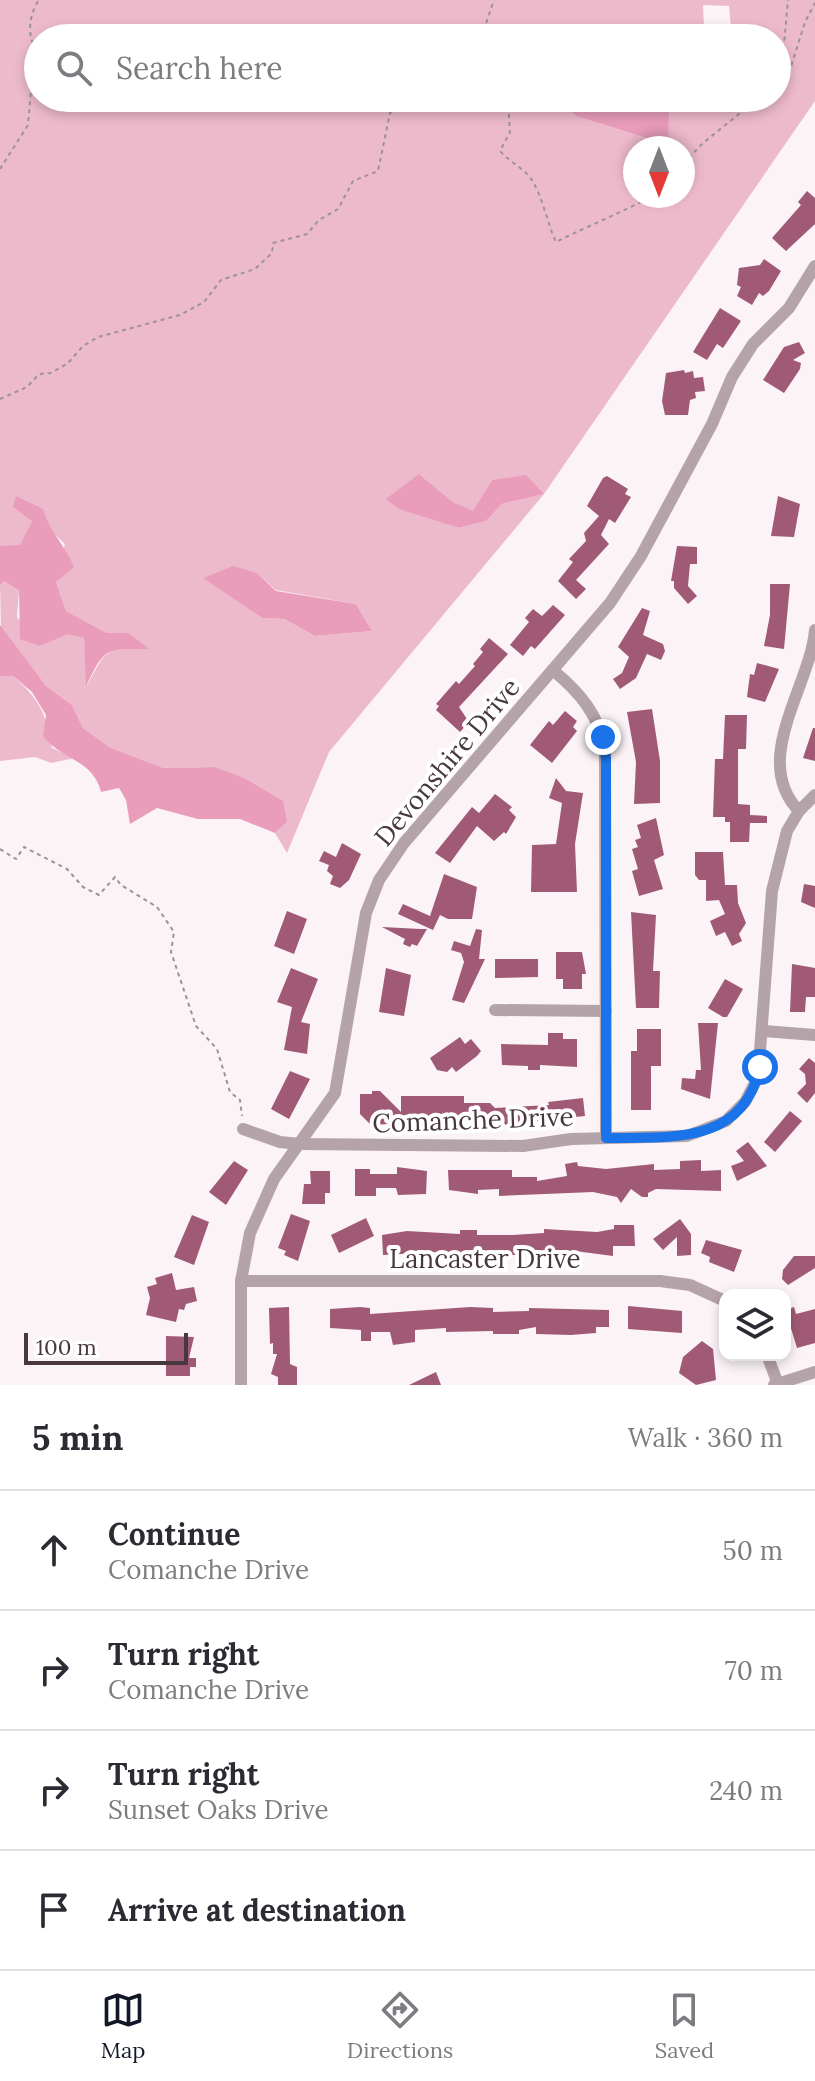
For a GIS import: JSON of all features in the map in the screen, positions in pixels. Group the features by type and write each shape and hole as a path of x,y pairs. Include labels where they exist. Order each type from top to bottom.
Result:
{"street":[{"name":"Devonshire Drive","path":"241,1385 241,1281 245,1249 263,1197 335,1093 362,926 379,880 404,843 554,671 626,579 712,424 732,377 753,344 789,308 815,266"},
{"path":"799,811 784,791 780,750 807,672 815,630"},
{"path":"554,671 586,702 599,725 605,748 606,1138"},
{"name":"Comanche Drive","path":"243,1129 280,1142 300,1144 523,1146 606,1138 687,1136 726,1121 755,1085 764,1031 771,899 784,841 799,811 815,795"},
{"path":"495,1010 606,1011"},
{"path":"764,1031 815,1035"},
{"name":"Lancaster Drive","path":"241,1281 660,1281 690,1285 719,1298"},
{"path":"769,1361 776,1384 815,1372"}],"path":[{"path":"30,24 39,0"},
{"path":"486,24 494,0"},
{"path":"786,24 788,0"},
{"path":"791,66 815,3"},
{"path":"0,169 28,125 29,112"},
{"path":"0,399 27,387 39,374 49,374 68,363 83,346 98,337 176,316 204,302 221,280 258,267 272,253 273,243 307,234 319,220 338,209 353,181 378,171 391,112"},
{"path":"509,112 510,132 500,151 512,165 525,172 538,192 556,242 624,208"},
{"path":"695,151 742,112"},
{"path":"0,849 16,859 19,849 24,847 67,869 83,887 101,896 115,877 121,885 159,909 174,932 171,952 196,1026 217,1049 230,1092 242,1103 243,1129"}],"shaded area":[{"path":"0,0 815,0 815,101 544,494 329,752 287,853 275,833 287,822 214,767 164,768 111,748 83,728 72,705 46,686 1,629 0,585 4,580 19,590 17,617 40,646 68,633 84,638 87,686 108,653 123,649 148,649 129,633 107,633 66,611 56,582 65,544 49,529 32,521 20,546 0,546","holes":["419,474 453,502 473,512 492,480 543,494 502,504 486,521 459,528 431,518","257,573 276,590 356,604 372,631 315,636 284,619 262,618 204,578"]},
{"path":"571,112 669,112 668,136 639,136"},
{"path":"419,474 453,502 473,511 492,480 526,475 544,494 502,504 486,521 459,528 399,509 386,499"},
{"path":"16,496 43,509 74,567 56,582 66,611 107,633 129,633 149,649 124,649 108,653 97,664 86,687 84,638 68,634 40,646 20,639 19,590 4,581 0,585 0,546 20,545 32,521 13,507"},
{"path":"233,566 257,573 276,591 356,604 372,631 315,636 284,619 262,618 203,578"},
{"path":"0,625 46,686 72,705 83,728 111,748 164,768 214,767 244,778 283,801 287,822 275,833 240,819 198,819 157,808 130,824 126,800 119,788 101,792 97,781 84,766 50,744 43,736 46,715 32,692 13,676 0,676"},
{"path":"0,676 13,676 30,692 44,716 52,748 75,758 51,763 35,757 0,761"}],"building":[{"path":"807,191 815,198 815,224 786,251 772,238 801,205 798,202"},
{"path":"764,259 781,271 769,291 763,296 759,293 752,305 737,296 741,287 737,285 739,268 760,265"},
{"path":"720,308 741,321 723,348 717,344 707,360 693,352"},
{"path":"799,342 805,353 793,360 801,363 800,369 784,393 763,380 784,347"},
{"path":"684,370 685,373 693,371 694,378 703,377 705,391 695,392 696,398 690,400 688,415 665,415 662,401 666,373"},
{"path":"607,476 628,489 625,494 631,497 615,523 609,519 601,535 609,544 576,580 586,589 576,599 558,581 573,562 569,559 586,541 584,533 599,516 587,506"},
{"path":"778,496 800,504 794,537 771,536"},
{"path":"677,546 697,547 697,564 690,564 688,586 697,596 688,604 674,588 674,581 671,581"},
{"path":"770,584 790,584 784,649 764,646 770,615"},
{"path":"553,605 565,615 535,649 531,646 523,656 510,645 529,622 525,618 533,609 542,616"},
{"path":"642,608 650,611 643,635 663,644 665,651 661,660 647,654 636,678 620,689 613,679 622,673 629,657 618,647"},
{"path":"489,638 508,654 459,707 469,722 460,732 436,710 439,706 436,704 456,681 459,684 475,666 473,664 483,652 480,649"},
{"path":"757,663 779,669 765,702 747,697 750,674 754,675"},
{"path":"652,709 660,761 660,803 634,804 636,762 627,712"},
{"path":"565,711 577,721 573,727 577,731 552,763 530,745 549,721 553,725"},
{"path":"725,715 747,715 746,749 738,749 738,804 750,805 750,815 767,816 767,823 750,823 749,842 730,842 730,822 725,822 725,817 713,817 715,759 723,759"},
{"path":"815,728 815,761 803,758"},
{"path":"556,778 566,791 583,793 575,844 577,892 531,892 532,845 556,844 562,803 549,798"},
{"path":"495,794 512,807 509,810 516,817 506,834 504,832 494,841 477,826 450,863 435,853 472,807 479,813"},
{"path":"656,818 664,855 654,860 663,889 639,896 632,871 638,869 632,849 638,847 635,840 641,838 637,825"},
{"path":"342,843 361,854 349,880 340,888 330,884 333,876 327,871 329,865 319,861 324,851 336,857"},
{"path":"695,852 723,852 725,885 737,885 738,903 746,923 739,934 742,941 732,946 725,932 716,936 710,921 725,914 719,900 706,901 706,880 699,880 695,875"},
{"path":"444,874 477,887 472,919 448,919 440,915 433,930 398,914 403,904 430,916"},
{"path":"804,884 815,886 815,908 801,902"},
{"path":"287,911 307,919 294,954 274,946"},
{"path":"631,912 656,915 653,971 660,971 659,1008 636,1008"},
{"path":"382,927 427,929 417,946 412,944 410,947 403,944 405,939"},
{"path":"476,929 482,930 479,959 485,959 464,1003 452,1000 464,962 461,953 451,950 454,941 470,946"},
{"path":"556,952 582,952 586,974 582,974 582,989 563,989 563,979 556,979"},
{"path":"495,959 538,959 538,977 495,978"},
{"path":"792,964 815,968 815,997 806,997 805,1012 790,1012"},
{"path":"291,968 318,979 301,1022 310,1024 307,1054 284,1050 292,1007 277,1002"},
{"path":"386,968 411,975 404,1016 379,1012"},
{"path":"725,979 743,989 727,1017 723,1017 708,1008"},
{"path":"698,1023 718,1023 710,1099 681,1089 682,1078 695,1079 696,1070 701,1070"},
{"path":"637,1029 661,1029 661,1066 651,1066 651,1110 631,1110 631,1051 637,1051"},
{"path":"548,1033 563,1033 563,1039 577,1039 577,1067 540,1065 540,1070 528,1070 528,1066 502,1065 501,1044 548,1045"},
{"path":"460,1037 465,1044 471,1039 481,1051 456,1072 452,1067 447,1072 437,1070 430,1058"},
{"path":"809,1058 815,1063 815,1093 807,1103 797,1093 806,1084 805,1074 799,1069"},
{"path":"290,1071 310,1079 289,1119 271,1109"},
{"path":"372,1091 380,1091 401,1112 401,1096 464,1096 464,1103 490,1103 495,1108 549,1105 548,1102 583,1098 585,1116 502,1125 502,1119 473,1119 371,1125 360,1114 360,1094 372,1094"},
{"path":"790,1111 802,1121 775,1152 764,1142"},
{"path":"748,1142 767,1166 737,1181 731,1166 744,1161 736,1151"},
{"path":"701,1160 701,1171 721,1170 721,1191 656,1189 648,1193 648,1197 642,1197 631,1189 621,1203 617,1197 593,1192 499,1196 499,1189 478,1190 478,1194 449,1190 448,1170 512,1170 512,1177 537,1177 537,1181 567,1176 565,1164 577,1162 578,1166 606,1169 654,1164 654,1170 680,1169 680,1161"},
{"path":"234,1161 248,1170 226,1205 209,1192"},
{"path":"397,1167 427,1171 426,1194 398,1195 396,1188 376,1188 376,1196 355,1196 355,1169 370,1169 370,1174 397,1174"},
{"path":"310,1171 330,1171 330,1193 325,1193 325,1204 302,1204 304,1184 311,1184"},
{"path":"291,1214 310,1221 298,1261 284,1255 286,1251 278,1248"},
{"path":"192,1215 209,1222 194,1265 174,1257"},
{"path":"366,1218 374,1236 339,1253 331,1235"},
{"path":"680,1219 691,1234 691,1255 677,1256 677,1237 663,1250 653,1239"},
{"path":"614,1225 634,1225 635,1246 613,1246 613,1256 575,1251 558,1251 558,1255 497,1255 497,1250 464,1251 464,1255 437,1255 437,1252 383,1255 382,1235 407,1231 460,1234 460,1230 477,1230 477,1235 512,1235 544,1233 544,1229 597,1232 614,1229"},
{"path":"706,1240 742,1250 734,1272 709,1262 710,1257 701,1253"},
{"path":"794,1256 815,1256 815,1268 788,1285 782,1279 783,1270"},
{"path":"172,1273 176,1290 194,1287 197,1301 186,1304 184,1310 179,1309 176,1322 146,1315 150,1298 147,1287 157,1284 155,1278"},
{"path":"628,1306 682,1311 682,1333 628,1329"},
{"path":"289,1307 290,1364 297,1367 297,1385 278,1385 278,1377 271,1374 277,1354 273,1354 273,1343 270,1344 269,1308"},
{"path":"470,1307 493,1308 493,1312 529,1311 529,1308 609,1310 609,1327 596,1327 596,1333 571,1335 536,1334 536,1327 519,1330 519,1334 446,1332 446,1328 415,1330 415,1342 393,1345 390,1332 371,1332 371,1341 361,1341 361,1330 330,1328 330,1309 370,1308 370,1314"},
{"path":"794,1307 796,1314 815,1309 815,1343 797,1348 791,1328 791,1308"},
{"path":"166,1336 194,1337 189,1358 196,1358 196,1367 190,1367 190,1376 166,1376"},
{"path":"702,1341 713,1349 716,1380 696,1385 679,1373 683,1357"},
{"path":"436,1372 441,1385 409,1385"}],"route":[{"path":"603,737 606,759 606,1138 687,1136 714,1128 737,1112 745,1102 755,1085 760,1067"}]}
